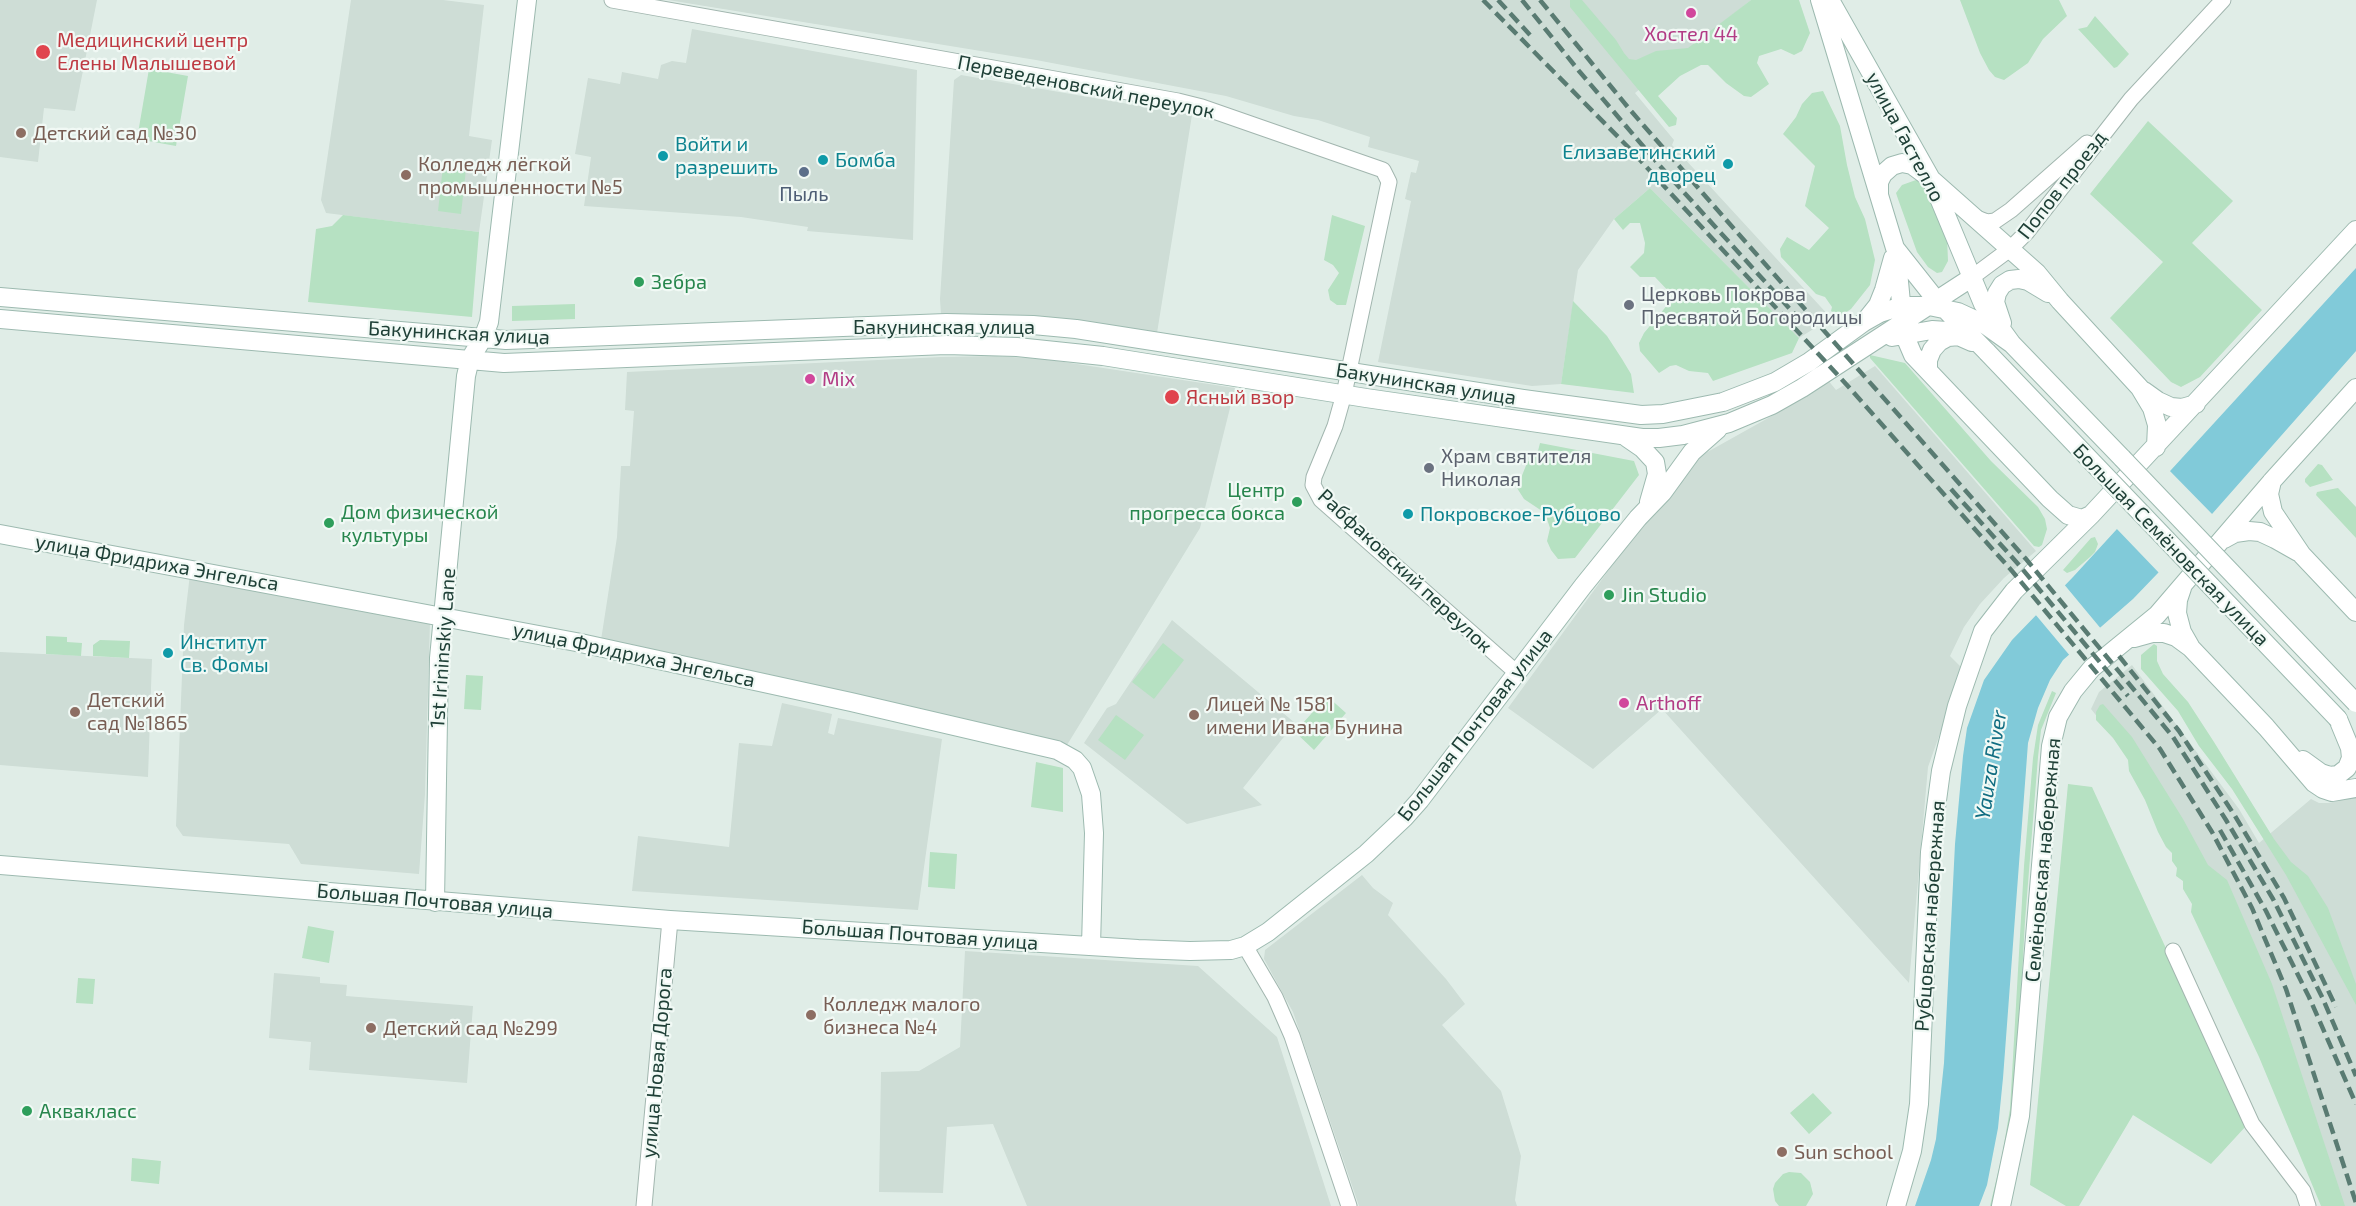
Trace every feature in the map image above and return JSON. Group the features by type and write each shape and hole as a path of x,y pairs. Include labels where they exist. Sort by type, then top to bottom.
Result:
{"main road":[{"path":"470,359 483,338 489,322 527,0"},
{"name":"улица Гастелло","path":"1820,0 1895,248 1937,305 1987,352"},
{"name":"улица Гастелло","path":"1830,0 1931,179 1983,304 2012,344"},
{"path":"1879,194 1879,182 1883,174 1892,166 1902,163 1912,165 1931,179 2037,273 2140,388 2158,402 2182,408 2196,404"},
{"name":"Рубцовская набережная","path":"1896,1206 1912,1151 1919,1104 1930,852 1941,771 1958,706 1983,631 2014,591 2156,447 2356,230"},
{"path":"1937,305 1956,274 1957,243"},
{"path":"1895,248 1903,320 1913,355"},
{"path":"1864,322 1878,305 1895,248"},
{"path":"1937,305 1971,278"},
{"path":"2012,344 1998,316 1995,302 2002,285 2010,280 2019,279 2035,285 2060,301"},
{"name":"Бакунинская улица","path":"0,297 506,340 946,323 991,323 1076,329 1596,410 1641,415 1663,414 1723,402 1794,372 1880,313 1932,330 1947,331 1987,352"},
{"name":"Бакунинская улица","path":"0,319 504,363 946,345 1017,347 1103,356 1642,438 1683,435 1729,423 1772,405 1802,388 1903,320 1937,305 1984,324 2012,344"},
{"path":"1928,371 1928,360 1932,350 1939,342 1948,337 1960,336"},
{"name":"Большая Семёновская улица","path":"2012,344 2356,703"},
{"path":"1865,346 1892,346 1913,355 2050,499 2076,519 2091,515"},
{"name":"Большая Семёновская улица","path":"1987,352 2346,730"},
{"name":"1st Irininskiy Lane","path":"435,902 439,658 466,376 470,359"},
{"path":"2140,388 2152,408 2157,426 2156,447"},
{"name":"Семёновская набережная","path":"2001,1206 2020,1116 2054,736 2058,717 2073,691 2092,669 2157,615 2272,481 2356,388"},
{"name":"Большая Почтовая улица","path":"1646,509 1666,477 1683,435 1690,425 1703,413 1723,402"},
{"name":"Большая Почтовая улица","path":"0,865 670,920 1199,951 1217,951 1245,945 1288,917 1388,835 1420,800 1583,586 1646,509 1663,492 1696,447 1729,423"},
{"path":"1622,434 1642,448 1655,462 1656,483 1646,509"},
{"path":"2272,481 2270,494 2273,512 2302,555 2356,612"},
{"path":"2050,499 2062,520 2060,541 2050,556"},
{"path":"2221,541 2235,533 2260,532 2302,555"},
{"name":"улица Фридриха Энгельса","path":"0,534 576,642 851,702 1048,747 1067,754 1076,760 1086,777 1094,814 1091,946"},
{"path":"2183,585 2177,613 2182,632 2191,648"},
{"path":"2132,638 2152,633 2164,633 2176,637 2191,648 2285,746 2314,783 2332,792 2356,788"},
{"path":"2285,746 2321,773 2330,776 2338,775 2347,768 2351,758 2346,730"}],"street":[{"name":"Переведеновский переулок","path":"612,0 1178,101 1202,107 1383,170 1389,182 1344,394"},
{"name":"Попов проезд","path":"1971,278 2010,249 2027,232 2112,121 2170,54 2223,0"},
{"name":"Попов проезд","path":"1974,217 1987,222 1995,221 2008,213 2112,121"},
{"name":"Рабфаковский переулок","path":"1344,394 1335,426 1314,477 1315,492 1321,500 1517,673"},
{"name":"улица Новая Дорога","path":"644,1206 670,920"},
{"path":"1245,945 1275,996 1292,1036 1349,1206"},
{"path":"2173,951 2252,1124 2303,1191 2308,1206"}],"shaded area":[{"name":"Медицинский центр Елены Малышевой","path":"0,0 97,0 75,111 44,108 38,162 0,157"},
{"path":"351,0 443,0 484,5 469,136 492,140 479,232 326,213 321,200"},
{"path":"668,0 1751,0 1635,93 1674,140 1672,145 1831,318 1799,338 1650,188 1614,219 1578,270 1561,384 1532,386 1378,362 1411,201 1405,199 1411,172 1416,173 1419,161 1368,147 1370,137 1318,120 1294,116 1226,96 1036,60"},
{"path":"692,29 917,70 913,240 807,231 808,227 741,217 584,206 591,157 575,154 588,78 620,84 622,72 658,79 661,65 672,61 686,63"},
{"path":"961,75 1192,115 1157,333 941,315 940,299 954,80"},
{"path":"995,356 1044,359 1235,388 1200,528 1067,745 601,640 617,537 621,466 630,466 634,411 625,410 627,372"},
{"path":"1875,366 2036,551 2004,578 1980,604 1964,627 1950,656 1963,669 1928,767 1909,983 1662,709 1593,769 1508,708 1630,541 1702,455 1770,417 1827,379 1836,390"},
{"path":"190,574 430,622 425,794 419,874 301,864 289,844 183,836 176,826 184,625"},
{"name":"Лицей № 1581 имени Ивана Бунина","path":"1172,620 1295,723 1243,788 1262,805 1187,824 1084,743 1107,708 1116,704"},
{"name":"Детский сад №1865","path":"0,652 152,659 148,777 0,765"},
{"path":"2132,665 2239,809 2259,843 2311,799 2319,803 2329,803 2356,796 2356,1206 2343,1206 2142,773 2091,709 2099,692"},
{"path":"782,703 832,714 828,733 834,735 838,718 942,739 918,910 632,891 638,836 729,847 739,743 772,746"},
{"path":"1362,875 1373,888 1393,903 1388,915 1446,979 1465,1004 1442,1025 1501,1091 1521,1156 1515,1200 1517,1206 1359,1206 1293,1012 1264,959 1265,950"},
{"path":"965,951 1198,966 1277,1037 1331,1206 1027,1206 993,1124 947,1127 943,1193 879,1192 881,1072 919,1071 960,1047"},
{"name":"Детский сад №299","path":"274,973 320,977 320,983 347,985 346,996 473,1006 467,1083 309,1070 311,1042 269,1038"}],"green space":[{"path":"1570,0 1582,0 1629,59 1636,60 1656,51 1688,48 1751,0 1799,0 1810,33 1802,51 1794,55 1781,49 1759,56 1757,63 1769,84 1751,97 1744,96 1726,83 1708,65 1701,65 1680,76 1658,96 1677,118 1676,125 1669,127 1570,7"},
{"path":"1960,0 2059,0 2067,16 2043,39 2028,63 2004,80 1995,77 1989,70 1980,53"},
{"path":"2095,16 2129,54 2117,67 2114,68 2078,29 2087,27"},
{"path":"149,69 188,76 176,146 137,139"},
{"path":"1823,91 1840,126 1855,197 1865,219 1875,260 1870,285 1851,309 1839,317 1831,311 1832,307 1825,297 1816,294 1781,257 1780,249 1787,237 1809,250 1829,228 1805,206 1815,166 1783,134 1796,117 1802,104 1812,93"},
{"path":"2148,121 2233,201 2192,243 2262,310 2200,377 2181,387 2171,382 2110,318 2163,262 2090,194"},
{"path":"443,166 466,169 461,214 438,211"},
{"path":"1916,180 1925,180 1947,237 1948,261 1942,272 1937,273 1928,267 1917,252 1896,193 1902,185"},
{"path":"1650,188 1799,338 1792,353 1713,381 1708,373 1689,371 1676,365 1659,373 1640,351 1639,343 1644,333 1674,297 1655,277 1640,277 1630,267 1644,253 1645,243 1640,223 1630,223 1623,230 1614,219"},
{"path":"343,215 479,232 472,317 308,302 316,229 332,226"},
{"path":"1332,215 1365,226 1346,305 1337,305 1330,300 1328,290 1339,273 1333,265 1324,260"},
{"path":"1573,301 1607,336 1631,374 1634,393 1561,384"},
{"path":"575,304 575,319 512,321 512,306"},
{"path":"1870,355 1905,363 1991,461 2038,507 2045,519 2047,529 2042,545 2034,546 1870,358"},
{"path":"1540,443 1634,461 1639,475 1575,558 1558,559 1547,541 1550,528 1545,513 1524,499 1517,488 1527,463 1538,451"},
{"path":"2318,464 2322,465 2333,480 2310,487 2305,479"},
{"path":"2338,488 2356,507 2356,538 2316,495 2317,492"},
{"path":"2095,537 2098,544 2095,552 2075,570 2067,573 2063,570 2091,538"},
{"path":"46,636 67,637 67,642 82,643 81,656 46,654"},
{"path":"100,640 130,641 129,658 93,656 93,645"},
{"path":"1163,643 1184,660 1154,699 1132,682"},
{"path":"2154,644 2157,646 2157,661 2163,674 2188,702 2274,839 2291,862 2308,876 2328,908 2356,984 2356,1005 2286,875 2232,789 2199,746 2178,711 2141,669 2141,655"},
{"path":"466,675 483,676 481,710 464,709"},
{"path":"2052,691 2056,693 2041,730 2038,757 2025,921 2015,1107 1995,1206 1990,1206 2010,1109 2024,866 2033,758 2038,725"},
{"path":"1327,696 1346,713 1314,750 1295,732"},
{"path":"2103,704 2132,737 2183,819 2208,865 2227,880 2272,984 2345,1206 2321,1206 2259,1057 2191,912 2192,904 2183,889 2183,881 2176,876 2177,868 2172,861 2172,853 2158,832 2145,800 2129,771 2128,760 2113,738 2096,720 2096,712"},
{"path":"1116,715 1144,735 1125,760 1098,740"},
{"path":"1036,762 1063,768 1063,812 1031,807"},
{"path":"2068,784 2092,787 2247,1125 2211,1164 2133,1115 2079,1206 2066,1206 2030,1185"},
{"path":"930,852 957,854 955,889 928,887"},
{"path":"308,926 334,931 329,963 302,958"},
{"path":"78,978 95,979 93,1004 76,1003"},
{"path":"1813,1093 1832,1113 1809,1134 1790,1113"},
{"path":"132,1158 161,1161 159,1184 131,1181"},
{"path":"1801,1173 1810,1182 1813,1194 1806,1206 1779,1206 1775,1201 1773,1189 1775,1183 1783,1174"}],"water":[{"name":"Yauza River","path":"2356,268 2356,351 2182,548 2133,599 2063,660 2050,680 2038,708 2028,743 2003,1078 1998,1128 1987,1185 1979,1206 1915,1206 1936,1139 1944,1063 1955,844 1963,756 1967,728 1984,680 2012,640 2073,577"}],"pier":[{"path":"2168,469 2214,516 2161,575 2115,527"},
{"path":"2063,583 2102,630 2071,657 2035,614"}],"railway":[{"path":"1483,0 1629,148 1846,384 2012,571 2160,749 2212,832 2252,908 2286,989 2356,1203"},
{"path":"1498,0 1530,35"},
{"path":"1522,0 1660,166 1799,319"},
{"path":"1540,0 1631,111 2026,559 2173,737 2273,899 2323,999 2356,1076"},
{"path":"1951,489 2019,565 2128,696"},
{"path":"2119,656 2179,731 2235,816 2284,898 2336,1007"},
{"path":"2220,830 2266,911 2309,997 2356,1104"}],"place":[{"name":"Хостел 44","path":"1691,13"},
{"name":"Медицинский центр Елены Малышевой","path":"43,52"},
{"name":"Детский сад №30","path":"21,133"},
{"name":"Войти и разрешить","path":"663,156"},
{"name":"Бомба","path":"823,160"},
{"name":"Елизаветинский дворец","path":"1728,164"},
{"name":"Пыль","path":"804,172"},
{"name":"Колледж лёгкой промышленности №5","path":"406,175"},
{"name":"Зебра","path":"639,282"},
{"name":"Церковь Покрова Пресвятой Богородицы","path":"1629,305"},
{"name":"Mix","path":"810,379"},
{"name":"Ясный взор","path":"1172,397"},
{"name":"Храм святителя Николая","path":"1429,468"},
{"name":"Центр прогресса бокса","path":"1297,502"},
{"name":"Покровское-Рубцово","path":"1408,514"},
{"name":"Дом физической культуры","path":"329,523"},
{"name":"Jin Studio","path":"1609,595"},
{"name":"Институт Св. Фомы","path":"168,653"},
{"name":"Arthoff","path":"1624,703"},
{"name":"Детский сад №1865","path":"75,712"},
{"name":"Лицей № 1581 имени Ивана Бунина","path":"1194,715"},
{"name":"Колледж малого бизнеса №4","path":"811,1015"},
{"name":"Детский сад №299","path":"371,1028"},
{"name":"Аквакласс","path":"27,1111"},
{"name":"Sun school","path":"1782,1152"}]}
